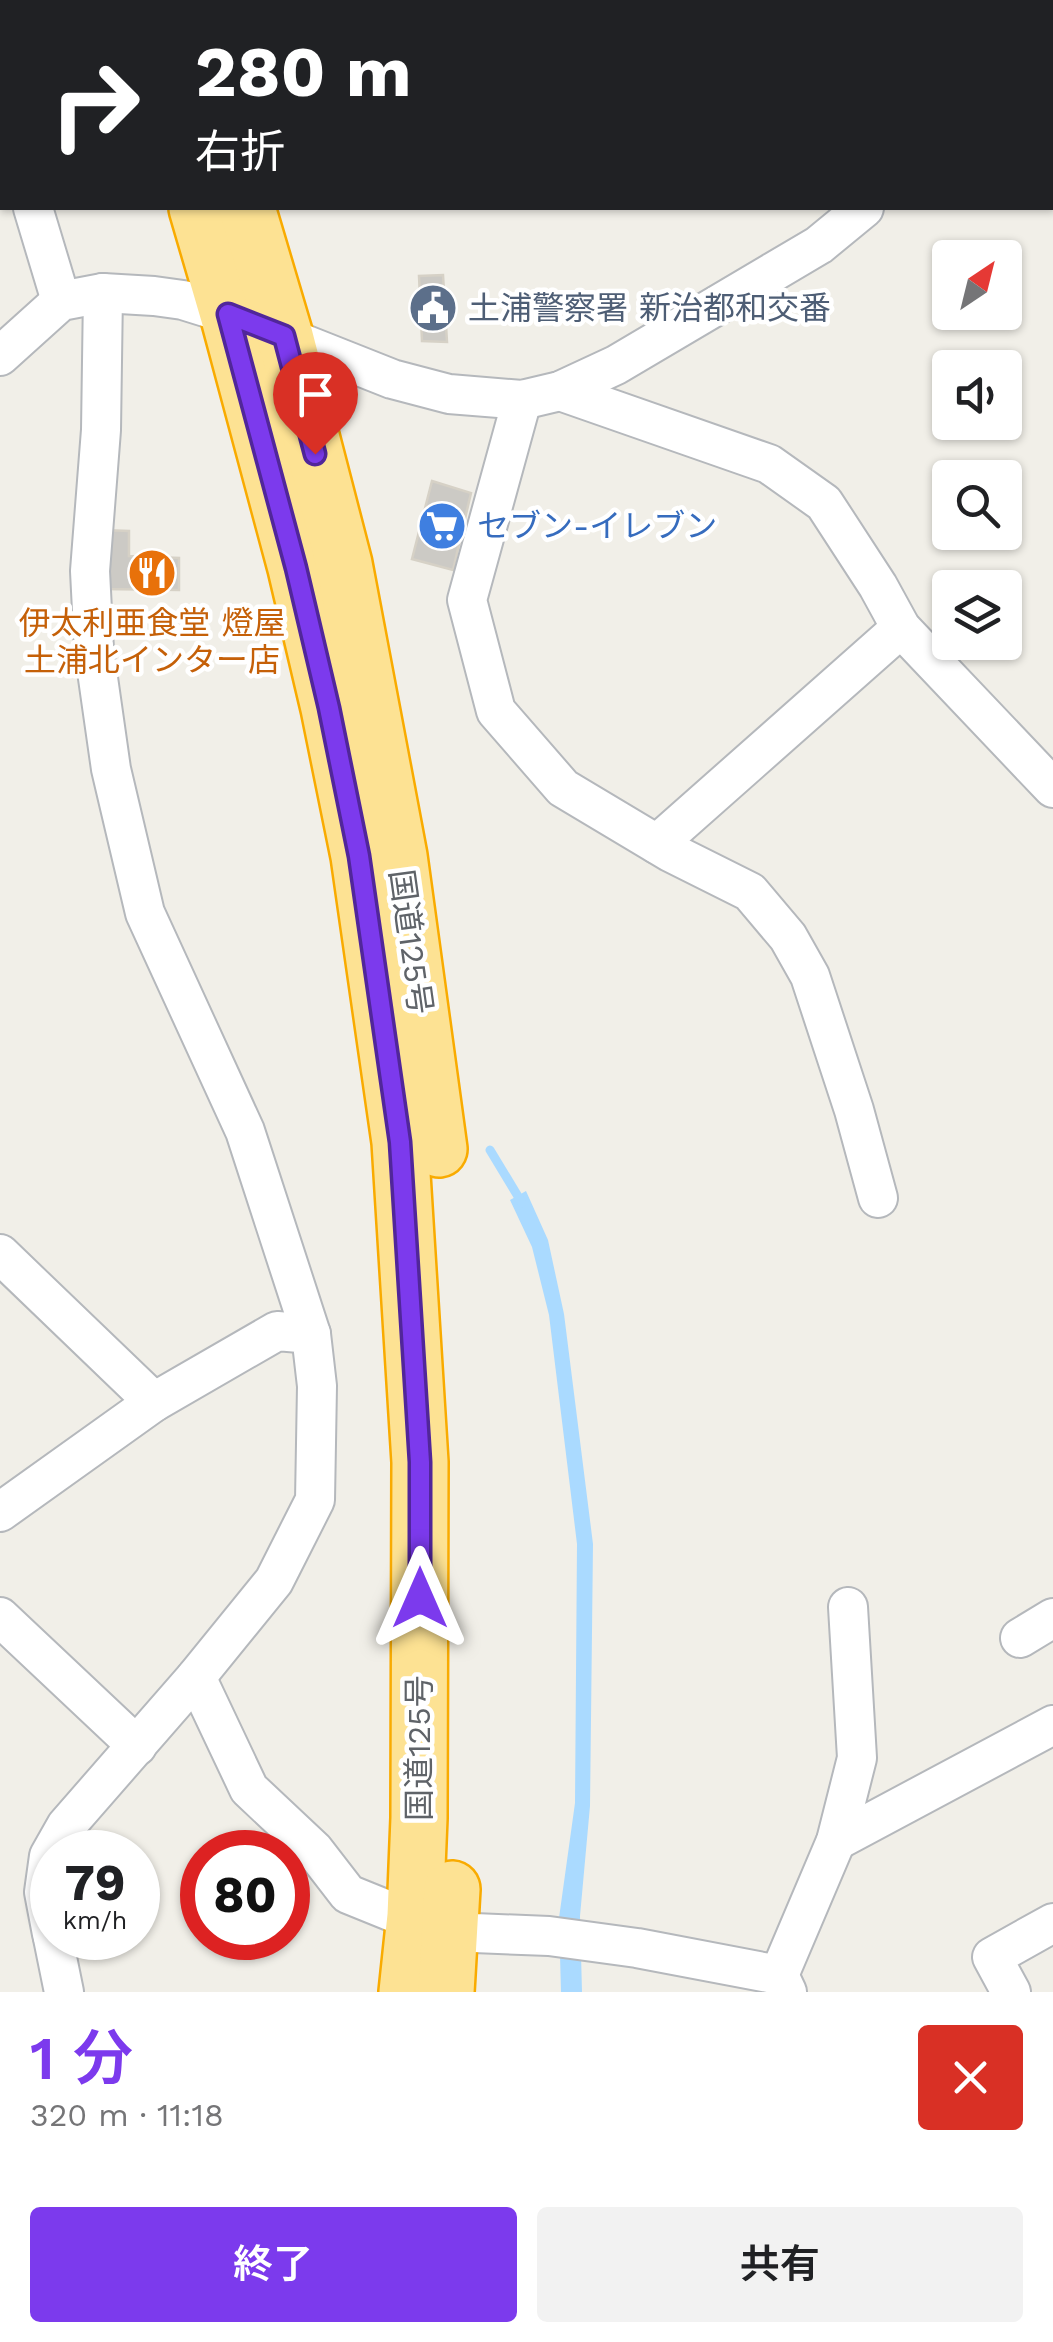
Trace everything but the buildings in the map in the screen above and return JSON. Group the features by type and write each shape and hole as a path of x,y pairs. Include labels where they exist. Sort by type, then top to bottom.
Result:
{"highway":[{"name":"国道125号","path":"198,210 296,568 329,708 359,856 400,1142 420,1462 419,1818 446,1992"},
{"name":"国道125号","path":"248,210 344,564 399,856 438,1140 458,1460 458,1732 433,1922 407,1992"}],"street":[{"path":"34,210 61,301"},
{"path":"0,356 61,301 103,293 183,300 392,379 449,394 522,400 560,391 616,365 818,245 862,210"},
{"path":"64,1830 274,1581 315,1500 317,1386 311,1334 245,1132 145,913 111,768 94,650 90,571 101,430 103,293"},
{"path":"560,391 769,464 824,502 902,628 1053,788"},
{"path":"522,400 467,600 496,710 562,788 657,844 750,892 788,938 810,976 878,1198"},
{"path":"657,844 902,628"},
{"path":"0,1254 154,1402"},
{"path":"0,1512 154,1402 277,1331 311,1334"},
{"path":"196,1677 249,1788 314,1850 348,1894 390,1912 474,1933 602,1943 783,1984 836,1841 856,1758 848,1608"},
{"path":"0,1616 137,1746"},
{"path":"1020,1638 1053,1618"},
{"path":"836,1841 1053,1726"},
{"path":"1011,1992 992,1957 1053,1922"},
{"path":"58,1960 64,1992"}],"water":[{"path":"526,1191 548,1240 564,1314 593,1544 590,1806 580,1916 582,1992 561,1992 559,1918 575,1803 577,1544 549,1315 532,1247 510,1200"}],"waterway":[{"path":"490,1150 522,1203"}],"place":[{"name":"土浦警察署 新治都和交番","path":"433,308"},
{"name":"セブン-イレブン","path":"442,526"},
{"name":"伊太利亜食堂 燈屋 土浦北インター店","path":"152,573"}],"route":[{"path":"315,454 284,336 228,314 296,568 359,856 400,1142 420,1462 420,1598"}]}
